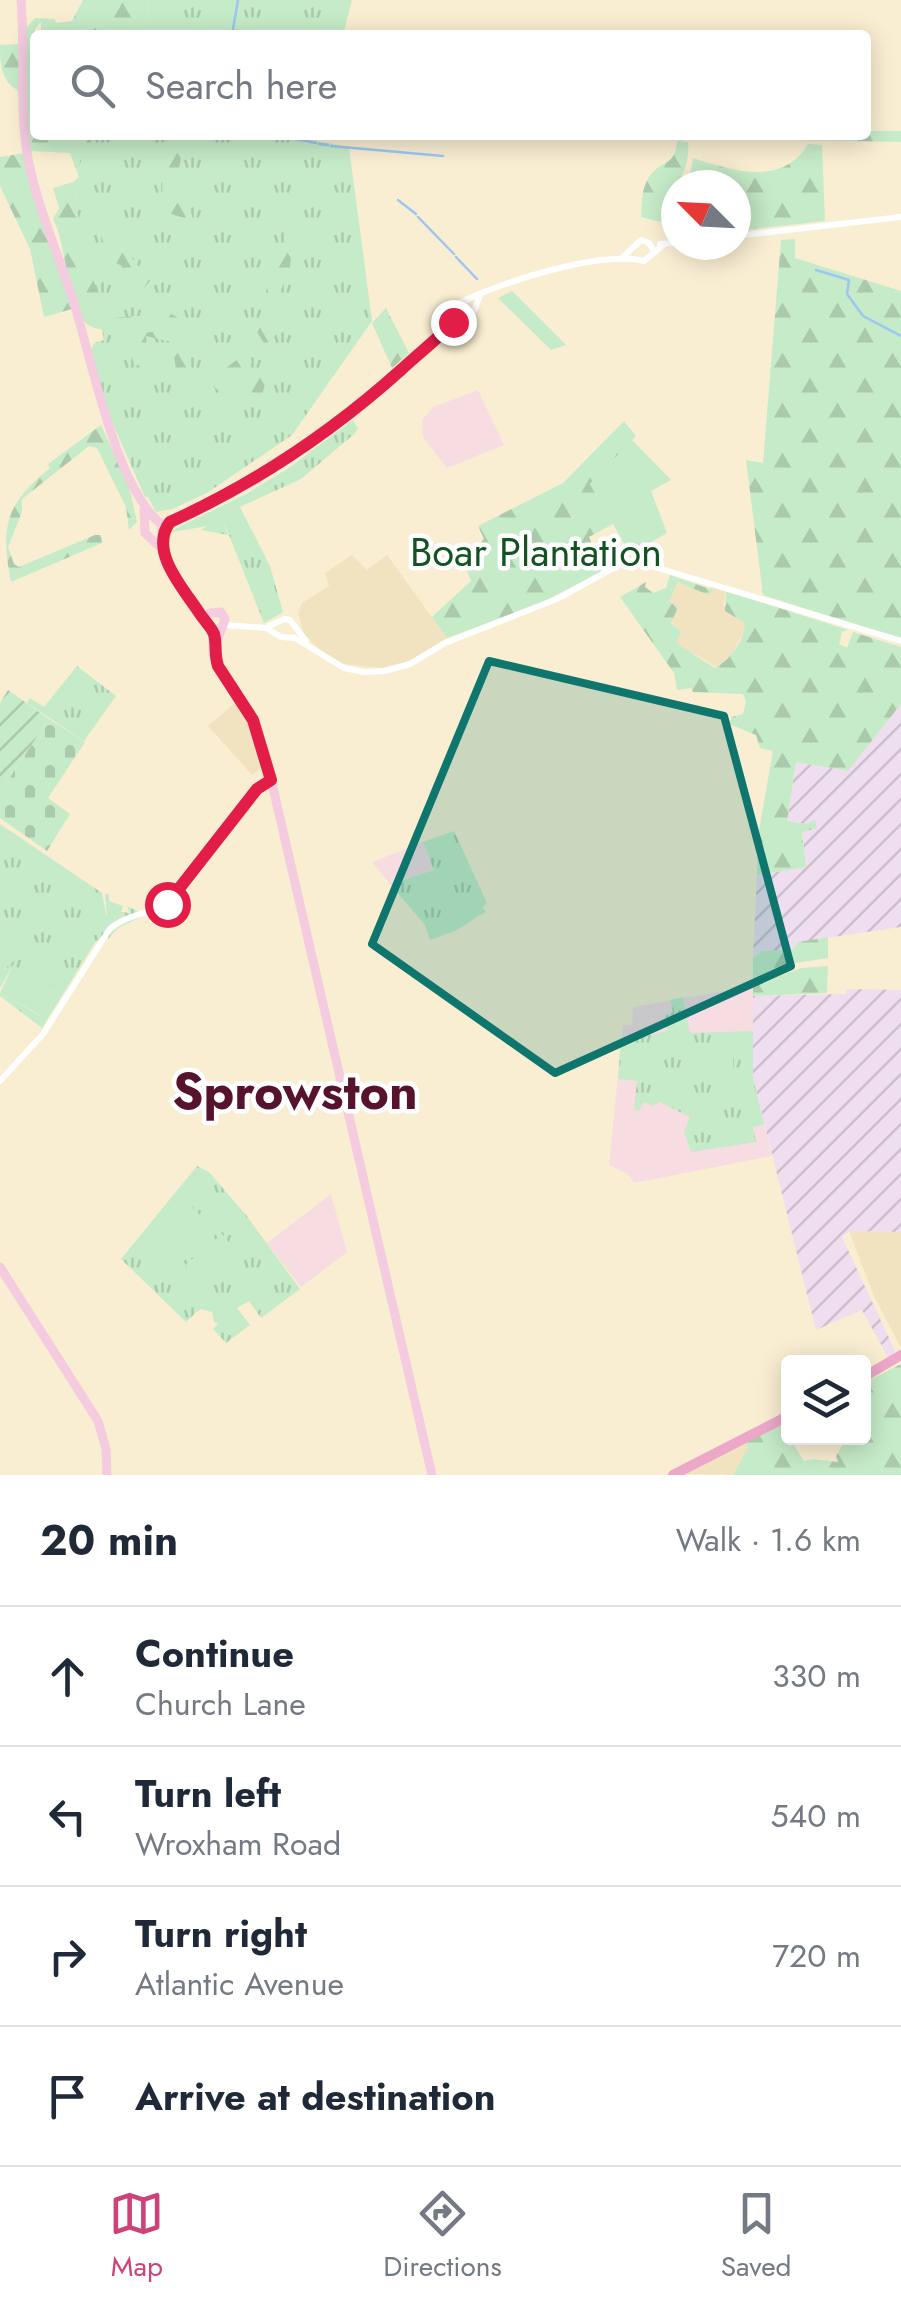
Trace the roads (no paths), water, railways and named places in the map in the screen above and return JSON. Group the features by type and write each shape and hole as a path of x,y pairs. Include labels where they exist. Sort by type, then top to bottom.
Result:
{"highway":[{"path":"871,1373 901,1355"},
{"path":"673,1475 781,1420"}],"main road":[{"path":"21,0 24,139 103,408 175,576 194,603 217,625"},
{"path":"152,522 144,534 159,535"},
{"path":"194,603 210,613 217,625 216,660 253,720 271,780 432,1475"},
{"path":"1,1267 98,1421 106,1444 108,1475"}],"street":[{"path":"751,234 901,217"},
{"path":"634,254 638,241 651,247 661,244"},
{"path":"451,325 458,303 497,286 634,254 646,260 651,247"},
{"path":"159,535 170,522 233,491 301,450 361,405 451,325 472,317 480,295"},
{"path":"466,300 475,309"},
{"path":"455,312 463,320"},
{"path":"152,522 170,522"},
{"path":"217,625 266,628 352,670 394,670 445,643 557,599 619,565 635,561 901,641"},
{"path":"266,628 287,619 314,650"},
{"path":"277,624 278,634"},
{"path":"290,637 294,626"},
{"path":"0,1081 43,1034 99,944 118,922 161,908 172,900 257,789 271,780"}],"waterway":[{"path":"233,30 238,0"},
{"path":"300,140 316,143"},
{"path":"319,144 328,145"},
{"path":"331,146 443,156"},
{"path":"398,200 416,214"},
{"path":"418,217 454,254"},
{"path":"456,257 477,279"},
{"path":"816,270 849,280 847,294 863,316 901,336"}],"district":[{"name":"Sprowston","path":"295,1091"}],"park label":[{"name":"Boar Plantation","path":"536,552"}]}
